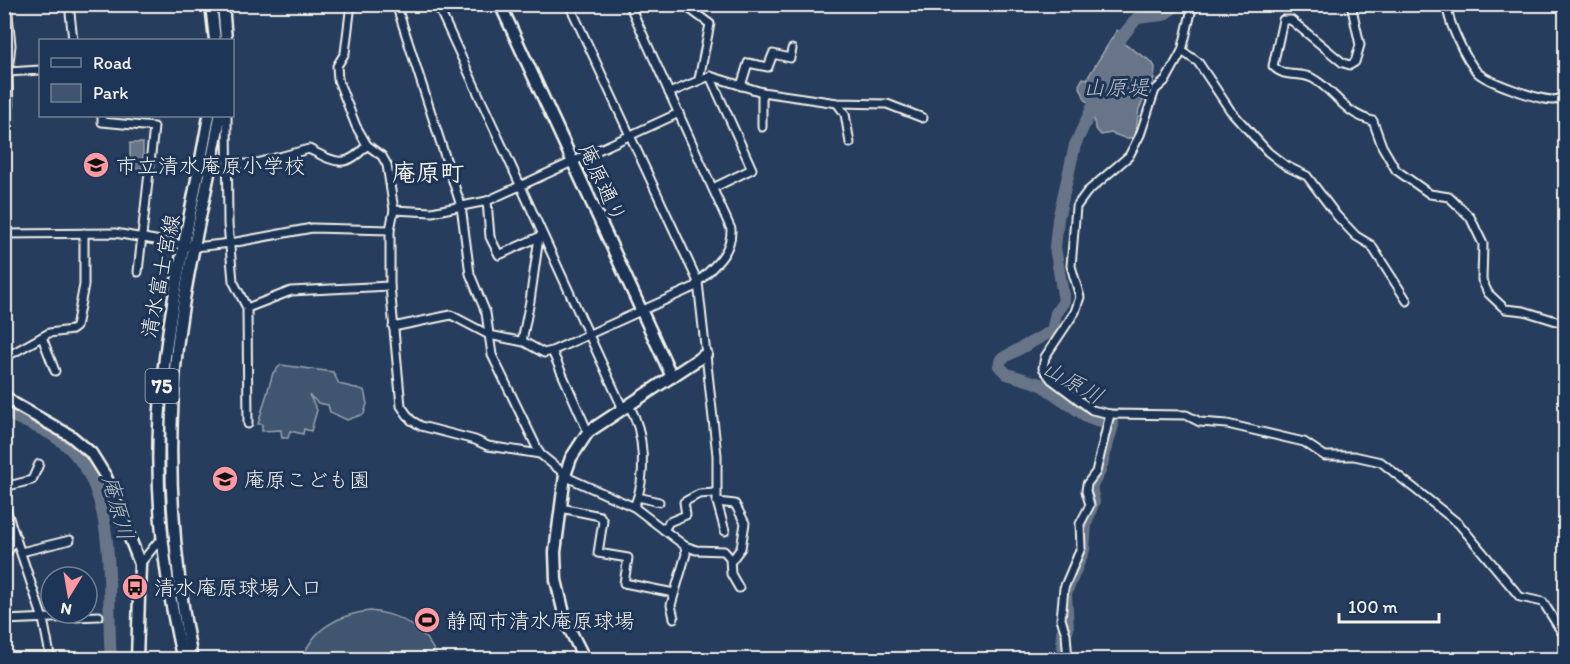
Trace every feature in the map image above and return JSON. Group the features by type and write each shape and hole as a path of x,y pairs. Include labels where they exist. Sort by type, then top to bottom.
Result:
{"main road":[{"path":"211,4 215,39"},
{"path":"223,4 226,39"},
{"name":"庵原通り","path":"500,4 672,377"},
{"name":"清水富士宮線","path":"192,660 177,568 170,440 177,345 209,117"},
{"name":"清水富士宮線","path":"183,660 170,606 162,543 159,495 159,414 170,323 220,117"},
{"path":"585,660 566,622 558,592 555,552 566,475 574,451 588,432 706,354"},
{"path":"4,395 13,403 71,436 91,453 106,477 140,564 137,660"}],"street":[{"path":"4,123 9,122 8,72 11,45 7,4"},
{"path":"69,4 73,39"},
{"path":"351,4 345,53 337,66 338,80 356,126 367,145 382,156 387,165 394,210 390,230 390,286 398,398 411,420 421,426 475,440 488,446 540,454"},
{"path":"396,4 461,206 470,274 486,313 492,356 540,454 566,475 634,507 685,546 700,551 718,549 732,560"},
{"path":"437,4 520,184 541,236 626,407 636,419 642,469 638,497 634,507"},
{"path":"569,4 698,282 717,455 715,493 725,531"},
{"path":"393,327 451,315 489,335 522,341 540,352 552,351 694,287 724,256 732,242 731,229 629,4"},
{"path":"683,4 710,24 699,79"},
{"path":"1193,4 1182,51 1166,80 1155,90 1140,135 1129,156 1087,192 1076,207 1071,266 1080,297 1075,312 1045,357 1043,368 1051,380 1092,410 1110,414 1186,415 1200,422 1227,424 1304,442 1325,456 1353,456 1381,462 1459,524 1520,597 1543,602 1566,639"},
{"path":"1351,4 1360,45 1355,62 1350,65 1343,63 1291,20 1283,20 1273,66 1279,73 1311,77 1356,116 1373,121 1382,146 1396,170 1430,194 1449,197 1470,217 1483,244 1482,280 1488,293 1505,309 1524,311 1566,324"},
{"path":"1430,4 1446,6 1453,34 1476,71 1505,85 1537,96 1552,100 1566,98"},
{"path":"741,86 748,63 768,67 773,54 790,58 792,49"},
{"path":"1182,51 1198,62 1230,110 1268,152 1286,166 1307,176 1337,216 1356,236 1371,245 1407,301"},
{"path":"8,72 39,70"},
{"path":"669,93 710,76 762,92 837,103 886,104 923,118"},
{"path":"710,76 752,169 713,188"},
{"path":"762,92 762,127"},
{"path":"837,103 845,114 850,143"},
{"path":"394,210 432,212 487,201 679,113"},
{"path":"102,117 102,122 154,127 138,272"},
{"path":"227,117 228,215 233,280 247,308 248,424"},
{"path":"229,164 253,164 309,149 336,162 344,161 351,160 367,145"},
{"path":"487,201 490,237 500,255 541,236"},
{"path":"4,234 115,233 190,247 231,243 312,228 390,230"},
{"path":"4,358 49,333 72,330 76,327 84,285 84,233"},
{"path":"522,341 531,302 541,236"},
{"path":"247,308 291,291 390,286"},
{"path":"42,337 55,370"},
{"path":"552,351 588,432"},
{"path":"1068,660 1066,634 1061,619 1064,588 1081,548 1080,524 1090,505 1086,491 1096,472 1110,414"},
{"path":"4,487 32,480 39,464"},
{"path":"664,530 669,522 686,515 684,502 699,494 715,493"},
{"path":"638,497 659,502"},
{"path":"717,502 735,504 745,523 741,548 732,560 730,559 731,574 740,588"},
{"path":"4,503 39,607"},
{"path":"561,508 600,516 603,521 598,553 628,558 624,583 674,593"},
{"path":"4,558 16,537"},
{"path":"21,552 70,540"},
{"path":"140,564 157,543 162,543"},
{"path":"674,618 671,605 678,585 685,546"},
{"path":"4,620 39,619"},
{"path":"44,625 51,660"}],"green space":[{"path":"281,365 333,372 339,384 364,390 367,404 364,414 347,420 330,412 328,405 318,403 309,395 317,410 311,431 304,429 303,434 290,431 288,438 282,438 281,430 262,431 262,424 258,424 273,373"},
{"path":"370,611 392,616 411,625 427,639 438,659 303,659 313,639 328,625 348,616"}],"water":[{"name":"山原堤","path":"1117,30 1127,37 1124,44 1152,62 1155,67 1154,79 1139,109 1135,136 1127,139 1111,133 1101,135 1095,128 1092,105 1086,101 1079,85 1083,78 1087,79"},
{"path":"130,143 143,143 143,169 130,168"}],"waterway":[{"path":"506,4 509,11"},
{"name":"山原川","path":"1114,47 1137,18 1163,15 1179,4"},
{"name":"山原川","path":"1063,660 1062,632 1068,629 1066,593 1084,550 1086,524 1094,501 1091,487 1100,471 1113,425 1089,418 1040,384 1007,374 999,366 1001,359 1052,331 1056,313 1064,301 1055,247 1058,219 1075,145 1098,95"},
{"name":"庵原川","path":"4,412 54,436 76,455 92,480 101,508 106,538 111,660"}],"place":[{"name":"市立清水庵原小学校","path":"96,165"},
{"name":"庵原こども園","path":"225,479"},
{"name":"清水庵原球場入口","path":"135,587"},
{"name":"静岡市清水庵原球場","path":"427,620"}],"district":[{"name":"庵原町","path":"428,172"}]}
